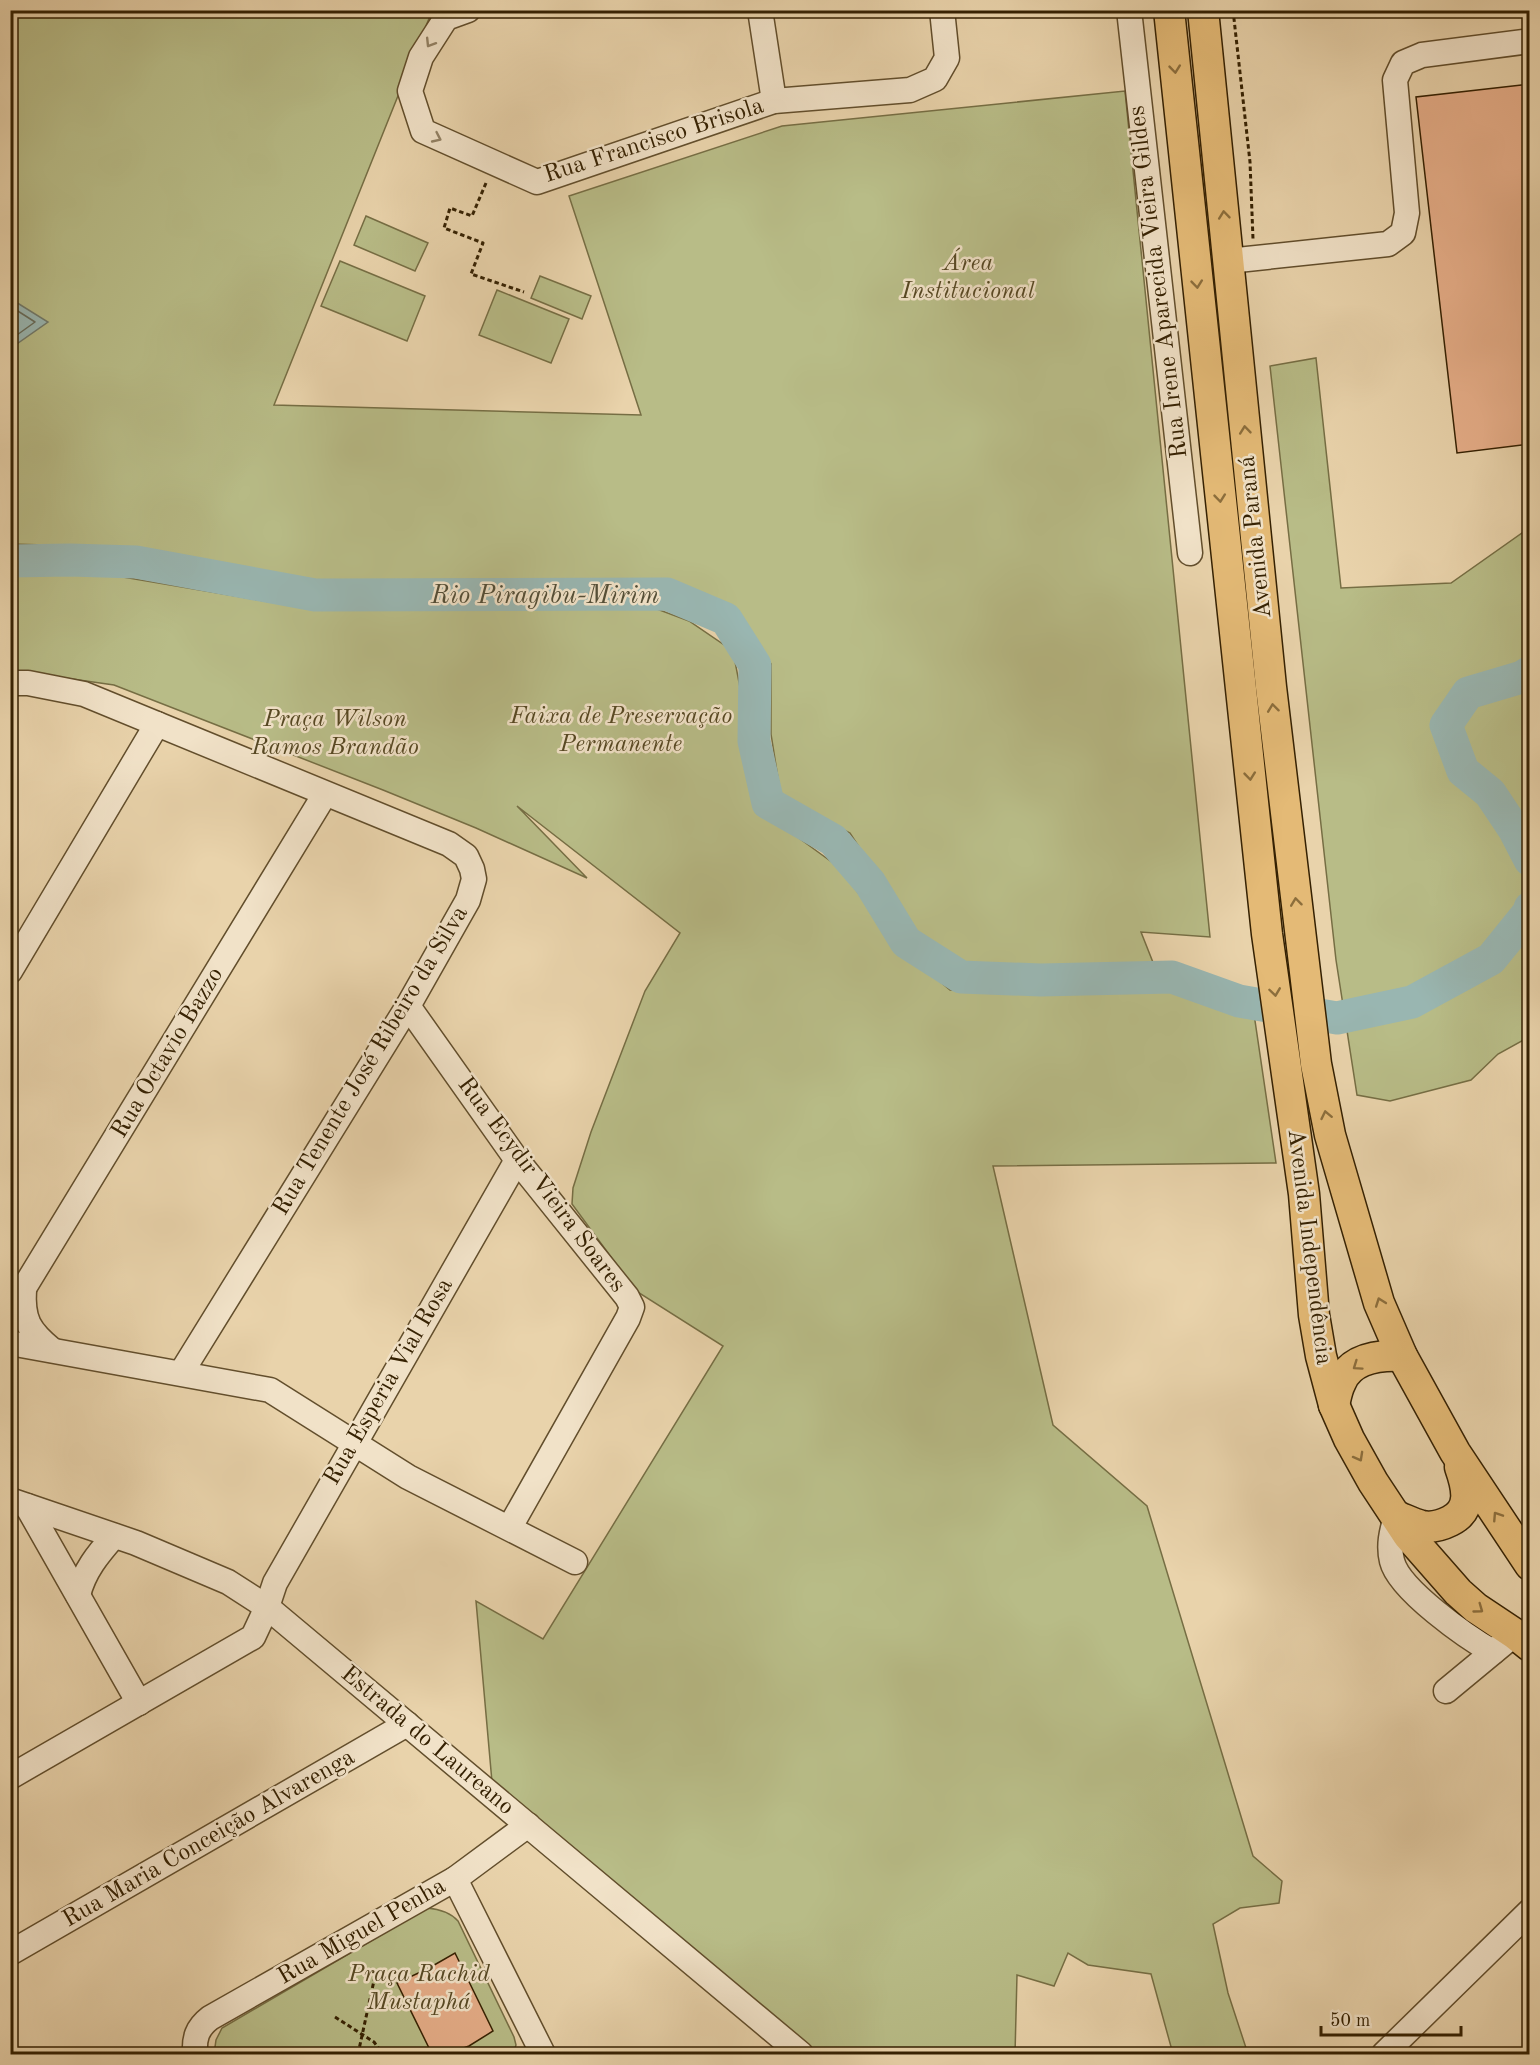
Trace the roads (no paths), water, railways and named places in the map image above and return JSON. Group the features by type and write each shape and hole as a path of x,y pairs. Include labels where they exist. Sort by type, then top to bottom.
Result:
{"main road":[{"name":"Avenida Paraná","path":"1169,10 1268,934 1284,1060"},
{"name":"Avenida Paraná","path":"1203,10 1270,687 1316,1064"},
{"name":"Avenida Independência","path":"1284,1060 1304,1194 1314,1315 1321,1356 1334,1405 1363,1465 1408,1534 1458,1592 1513,1644"},
{"name":"Avenida Independência","path":"1316,1064 1330,1135 1379,1303 1402,1356 1455,1452 1530,1565"},
{"path":"1334,1405 1341,1380 1356,1364 1373,1357 1402,1356"},
{"path":"1395,1516 1423,1526 1441,1526 1458,1517 1467,1501 1467,1484 1455,1452"}],"street":[{"name":"Rua Francisco Brisola","path":"468,10 446,18 421,57 410,91 423,131 537,182 774,101 910,90 935,79 947,58 942,10"},
{"path":"760,10 774,101"},
{"name":"Rua Irene Aparecida Vieira Gildes","path":"1129,10 1190,554"},
{"path":"1228,261 1388,244 1403,233 1407,213 1395,80 1403,63 1422,55 1530,41"},
{"name":"Rua Tenente José Ribeiro da Silva","path":"10,683 28,683 84,694 449,844 466,856 472,869 474,879 468,900 408,1006 181,1373"},
{"path":"10,971 157,724"},
{"name":"Rua Octavio Bazzo","path":"10,1311 325,794"},
{"name":"Rua Ecydir Vieira Soares","path":"408,1006 517,1160 627,1297 632,1307 628,1318 510,1527"},
{"name":"Rua Esperia Vial Rosa","path":"11,1776 253,1638 274,1583 517,1160"},
{"path":"24,1289 25,1319 37,1338 52,1350"},
{"path":"10,1343 270,1390 408,1477 575,1562"},
{"path":"19,1503 78,1595 139,1703"},
{"name":"Estrada do Laureano","path":"19,1503 114,1536 228,1582 267,1606 801,2055"},
{"path":"78,1595 82,1580 97,1555 114,1536"},
{"path":"1446,1691 1513,1644"},
{"name":"Rua Maria Conceição Alvarenga","path":"10,1953 407,1724"},
{"name":"Rua Miguel Penha","path":"195,2045 200,2026 210,2018 455,1879 528,1825"},
{"path":"455,1879 543,2055"},
{"path":"1384,2055 1530,1911"}],"water":[{"path":"11,299 48,322 10,348"}],"waterway":[{"name":"Rio Piragibu-Mirim","path":"10,561 136,562 315,595 667,594 726,619 755,665 754,741 768,803 833,840 870,883 906,942 961,977 1041,980 1172,977 1239,1001 1337,1018 1412,1002 1491,959 1530,908"},
{"name":"Rio Piragibu-Mirim","path":"1530,672 1522,677 1468,693 1446,725 1463,771 1490,793 1514,829 1530,860"}],"park label":[{"name":"Área Institucional","path":"968,278"},
{"name":"Faixa de Preservação Permanente","path":"621,731"},
{"name":"Praça Wilson Ramos Brandão","path":"335,734"},
{"name":"Praça Rachid Mustaphá","path":"419,1989"}]}
